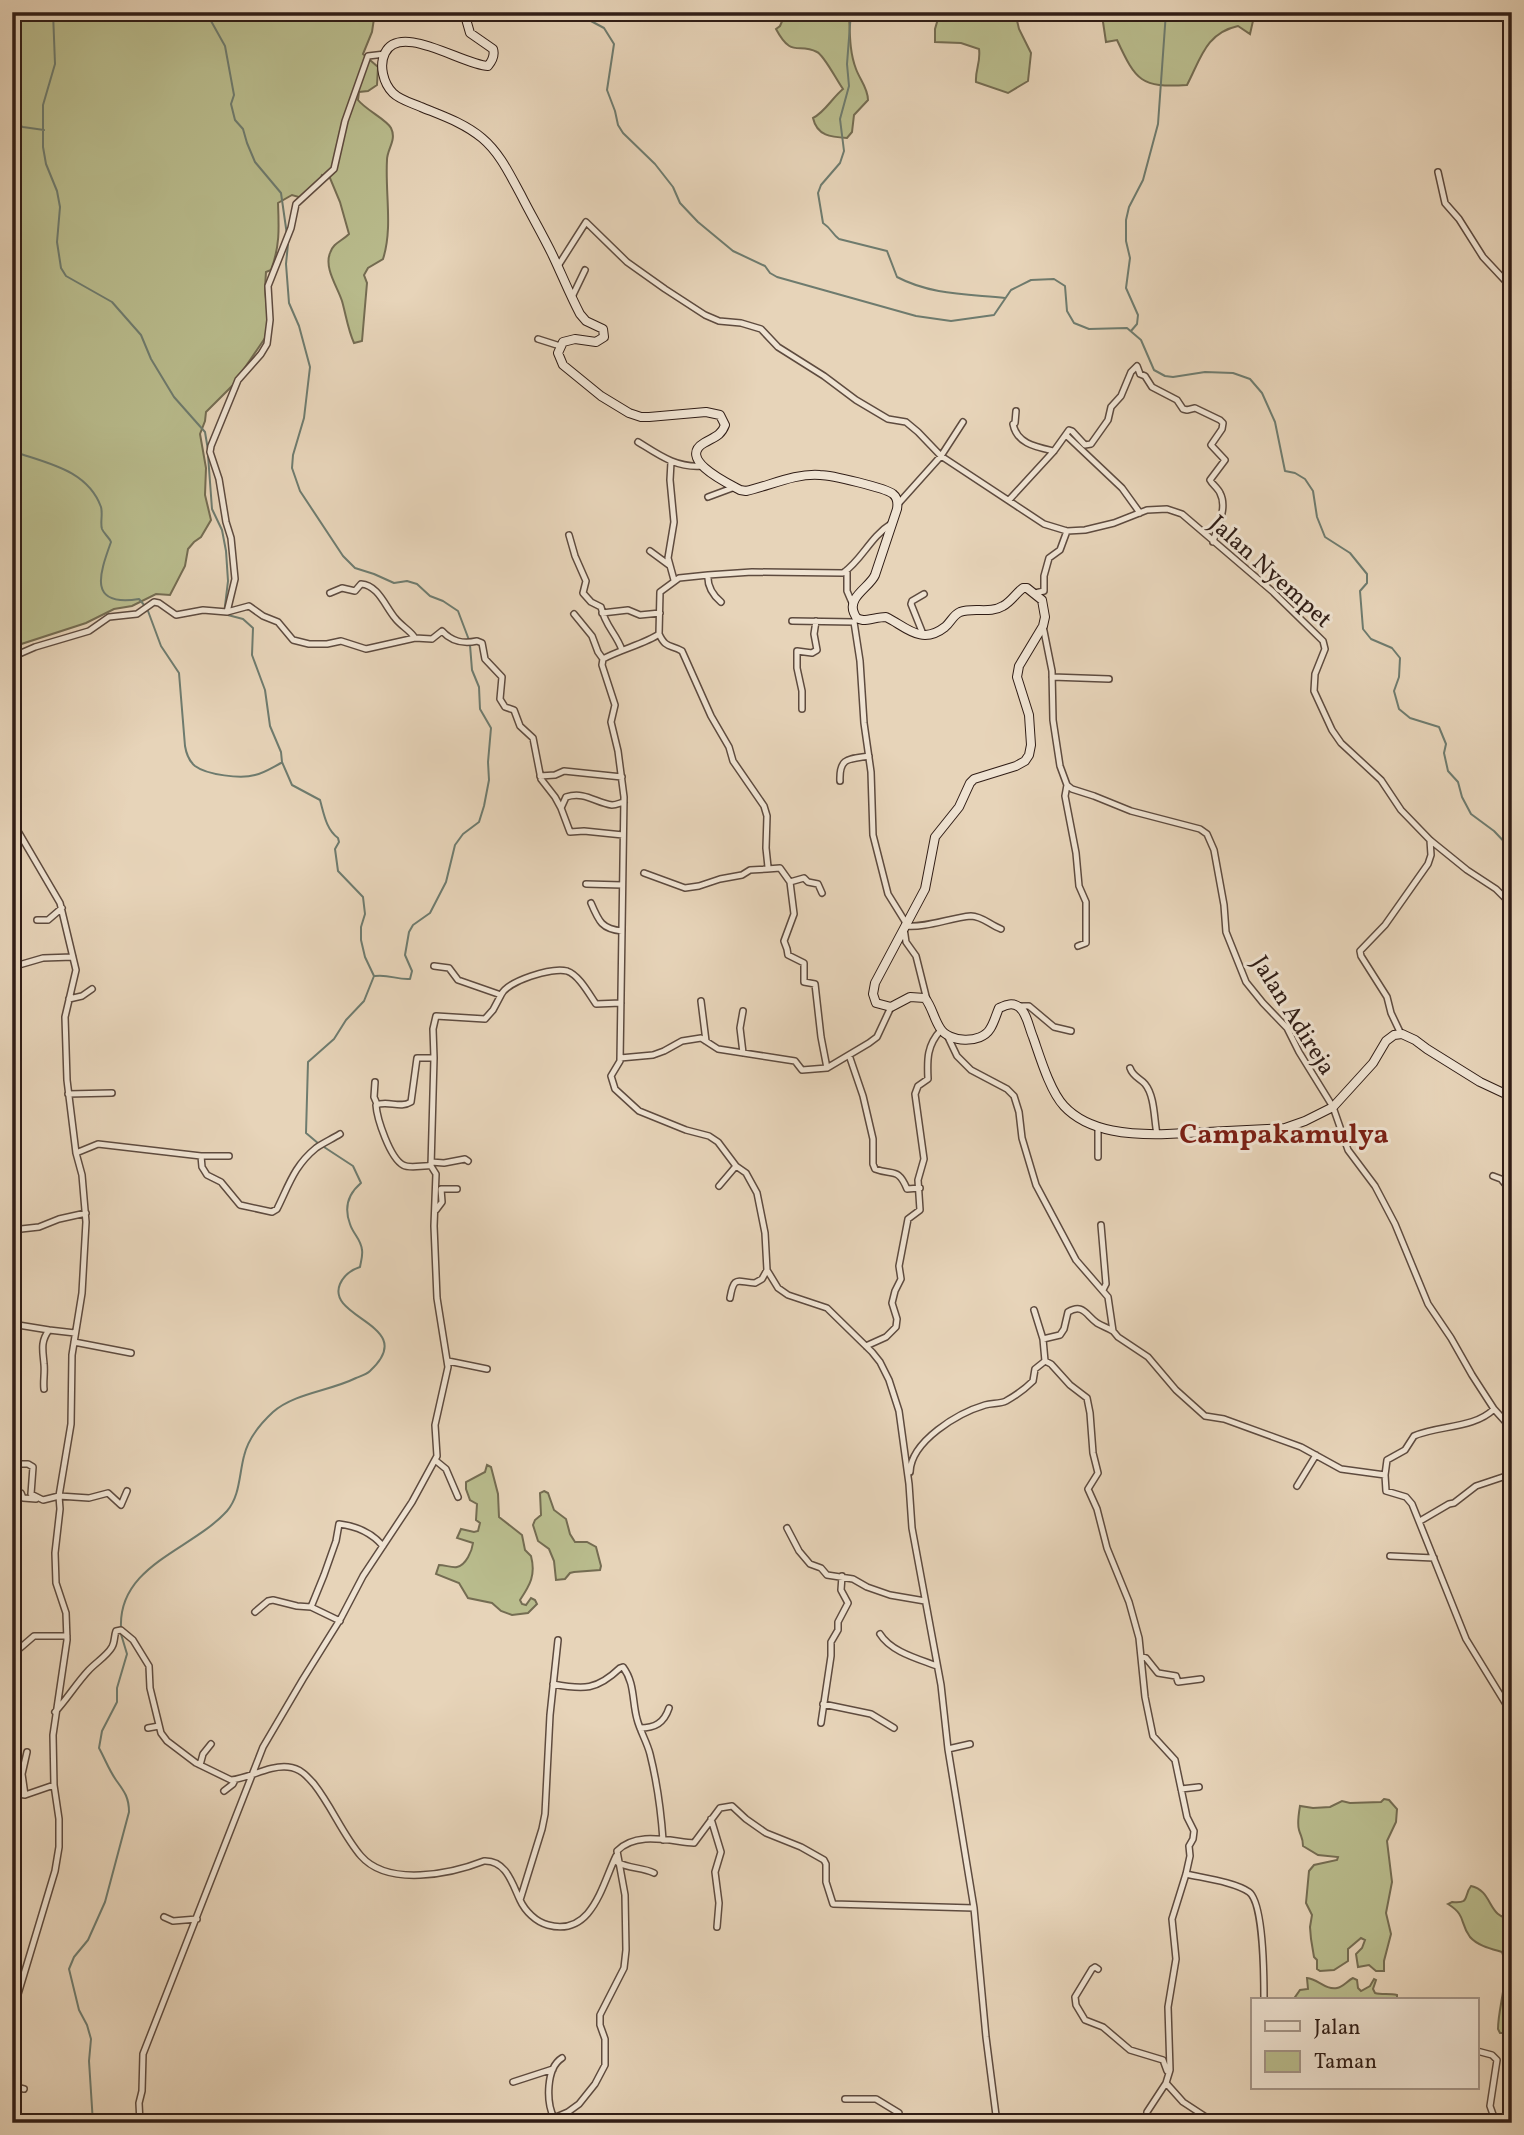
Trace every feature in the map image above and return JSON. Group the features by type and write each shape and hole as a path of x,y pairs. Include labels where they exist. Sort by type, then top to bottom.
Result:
{"street":[{"path":"464,12 470,33 489,44 494,52 488,66 477,65 424,44 408,41 389,46 382,67 385,82 393,93 406,101 463,124 485,141 507,167 586,321 603,329 604,337 596,342 567,340 560,346 559,358 563,365 601,396 629,413 649,417 706,412 720,415 725,425 723,430 701,444 696,451 696,458 702,466 735,487 746,491 820,475 891,493 898,503"},
{"path":"227,612 235,579 232,538 210,452 211,446 238,380 267,344 270,320 268,286 291,228 296,204 334,169 345,121 368,56 385,54"},
{"path":"1438,172 1445,202 1460,219 1483,257 1512,288"},
{"path":"558,266 586,222 627,262 705,315 719,321 741,323 761,329 779,347 875,412 888,419 906,422 941,456 1044,524 1066,531 1060,550 1049,558 1043,592 1035,593"},
{"path":"572,297 585,270"},
{"path":"538,339 560,346"},
{"path":"1009,500 1070,430 1085,445 1091,444 1108,420 1111,407 1121,396 1135,366 1150,386 1174,398 1183,409 1195,408 1220,420 1223,426 1211,445 1225,461 1210,481 1220,493 1223,515 1213,542"},
{"path":"1016,411 1013,427 1024,441 1031,446 1054,450"},
{"path":"853,605 861,591 872,582 898,503 941,456 963,422"},
{"path":"1066,435 1122,488 1140,513"},
{"path":"638,442 671,462 684,466 702,466"},
{"path":"671,462 674,522 668,554 674,580"},
{"path":"708,497 735,487"},
{"name":"Jalan Nyempet","path":"1066,531 1104,526 1140,513 1161,509 1178,512 1272,591 1323,640 1325,649 1313,682 1318,702 1332,730 1351,754 1381,780 1401,810 1430,840 1496,889 1512,905"},
{"path":"767,869 767,822 764,806 733,761 729,747 711,716 682,651 666,645 659,634 660,592 674,580 708,575 752,572 837,573 847,570 878,532 891,524"},
{"path":"569,535 586,581 583,593 591,602 601,607 605,623 622,650"},
{"path":"650,551 669,565"},
{"path":"847,570 847,591 853,605 860,661 872,793 873,835 888,894 905,926 906,942 915,953 927,1000 957,1056 971,1070 1007,1089 1014,1096 1035,1185 1076,1260 1108,1297 1114,1331 1118,1337 1148,1357 1176,1390 1205,1416 1224,1419 1301,1447 1341,1469 1385,1475"},
{"path":"708,575 713,595 721,602"},
{"path":"330,593 342,588 355,591 361,584 366,584 377,592 397,621 415,638"},
{"path":"792,621 886,617 907,631 923,634 944,628 957,613 995,610 1004,606 1023,588 1035,593 1042,600 1044,607 1043,625 1019,666 1017,677 1028,715 1031,745 1029,755 1016,766 974,779 959,807 935,837 925,889 873,989 876,1003 891,1007"},
{"path":"923,634 911,603 925,594"},
{"path":"12,657 35,647 89,631 109,617 137,614 154,602 176,615 203,610 227,612 249,606 263,616 275,619 293,640 309,644 341,641 366,649 415,638 432,639 442,631 463,643 477,640 482,643 485,659 502,677 503,685 499,696 502,704 514,710 520,726 533,738 540,776 561,808 570,832 623,835"},
{"path":"602,613 628,610 640,615 660,613"},
{"path":"574,614 593,636 603,659 615,705 611,722 622,777 624,802 620,1058 611,1076 615,1089 639,1111 714,1139 736,1166 746,1173 757,1193 765,1233 767,1270 781,1291 827,1308 866,1346 880,1362 899,1412 912,1528 937,1666 974,1908 997,2123"},
{"path":"802,709 797,651 813,653 817,650 814,634 816,621"},
{"path":"1043,625 1052,677 1053,720 1060,766 1067,785 1065,796 1079,886 1086,902 1086,943 1078,946"},
{"path":"603,659 659,634"},
{"path":"1052,677 1109,679"},
{"path":"840,781 840,768 843,763 849,759 868,756"},
{"path":"540,776 564,771 622,777"},
{"name":"Jalan Adireja","path":"1067,785 1131,811 1200,829 1207,834 1214,850 1226,932 1246,982 1287,1028 1298,1052 1333,1107"},
{"path":"561,808 566,797 571,795 589,797 611,805 624,802"},
{"path":"12,821 62,908 76,970 65,1017 65,1040 68,1094 86,1213 82,1293 72,1355 71,1424 59,1496 55,1583 66,1613 67,1636 53,1735 54,1785 60,1819 58,1858 12,2014"},
{"path":"1401,1034 1387,997 1360,951 1385,925 1428,864 1431,855 1430,840"},
{"path":"644,873 685,888 742,875 750,870 780,868 790,882 794,914 784,943 788,948 788,955 803,961 805,983 815,984 827,1068"},
{"path":"790,882 804,878 808,882 818,884 822,894"},
{"path":"586,884 622,885"},
{"path":"591,903 607,929 622,931"},
{"path":"37,920 48,920 62,908"},
{"path":"905,926 920,926 972,916 986,919 1001,929"},
{"path":"12,967 43,958 73,957"},
{"path":"434,966 449,968 458,980 501,995"},
{"path":"139,2123 143,2054 264,1747 340,1621 356,1588 435,1460 438,1447 435,1425 448,1367 437,1298 436,1174 431,1164 433,1029 436,1016 485,1019 494,1010 506,987 550,972 570,973 585,986 596,1004 621,1003"},
{"path":"69,999 82,996 92,989"},
{"path":"620,1058 664,1051 682,1041 701,1038 718,1049 793,1060 806,1071 827,1068 877,1037 891,1007 910,998 922,996 927,1000"},
{"path":"701,1001 706,1041"},
{"path":"944,1032 962,1040 979,1038 991,1029 999,1008 1009,1004 1029,1006 1054,1027 1071,1031"},
{"path":"1018,1006 1024,1013 1045,1068 1063,1105 1072,1113 1114,1131 1157,1134 1285,1128 1333,1107 1373,1063 1386,1041 1401,1034 1415,1040 1480,1082 1512,1097"},
{"path":"743,1011 740,1028 743,1053"},
{"path":"866,1346 886,1337 896,1327 897,1319 891,1303 901,1279 899,1266 908,1219 919,1210 918,1180 924,1159 915,1094 918,1086 928,1079 927,1059 932,1040 944,1032"},
{"path":"849,1055 863,1096 873,1139 875,1169 898,1174 908,1189 920,1188"},
{"path":"377,1104 409,1104 412,1100 417,1058 434,1058"},
{"path":"1129,1068 1134,1076 1144,1082 1150,1095 1157,1134"},
{"path":"375,1083 374,1097 380,1129 399,1162 408,1166 464,1159 468,1161"},
{"path":"68,1094 112,1093"},
{"path":"1333,1107 1348,1150 1375,1186 1395,1224 1428,1304 1494,1409 1512,1429"},
{"path":"1098,1126 1098,1157"},
{"path":"201,1156 202,1167 207,1175 221,1182 240,1205 272,1212 277,1209 291,1175 299,1165 318,1147 340,1134"},
{"path":"76,1153 98,1144 201,1156 229,1156"},
{"path":"719,1186 736,1166"},
{"path":"1493,1176 1501,1179 1511,1191"},
{"path":"435,1213 442,1202 441,1189 457,1189"},
{"path":"12,1230 39,1227 86,1213"},
{"path":"1101,1224 1106,1284 1103,1290"},
{"path":"730,1298 735,1282 742,1280 755,1283 762,1279 767,1270"},
{"path":"1043,1339 1060,1335 1068,1312 1077,1308 1084,1309 1097,1322 1114,1331"},
{"path":"1034,1310 1043,1339 1045,1361"},
{"path":"12,1324 75,1333"},
{"path":"44,1389 41,1348 49,1330"},
{"path":"74,1342 131,1353"},
{"path":"448,1361 487,1369"},
{"path":"909,1484 912,1459 917,1450 932,1436 946,1424 972,1410 1006,1401 1033,1381 1035,1369 1045,1361"},
{"path":"1045,1361 1087,1398 1098,1473 1088,1489 1097,1509 1107,1548 1129,1602 1139,1638 1145,1697 1153,1736 1175,1760 1187,1817 1194,1835 1189,1846 1186,1874 1172,1919 1176,1959 1168,2007 1170,2070 1167,2081 1149,2107 1146,2123"},
{"path":"1494,1409 1460,1426 1414,1436 1405,1450 1387,1460 1385,1475 1386,1491 1406,1497 1412,1504 1466,1639 1512,1714"},
{"path":"1297,1486 1316,1455"},
{"path":"435,1460 446,1469 458,1497"},
{"path":"17,1464 33,1467 31,1494 43,1500"},
{"path":"1420,1521 1454,1503 1476,1486 1512,1474"},
{"path":"12,1494 43,1500 59,1496 89,1498 108,1493 121,1505 127,1491"},
{"path":"311,1607 336,1541 339,1524 371,1534 383,1546"},
{"path":"787,1528 799,1551 811,1565 821,1568 830,1576 853,1578 867,1587 890,1595 925,1601"},
{"path":"1390,1556 1434,1558"},
{"path":"821,1723 831,1642 848,1603 841,1590 842,1576"},
{"path":"255,1612 270,1600 311,1607 340,1621"},
{"path":"55,1712 81,1678 111,1650 114,1634 121,1630 133,1640 149,1666 150,1688 161,1733 167,1741 200,1765 234,1780 253,1773 289,1767 303,1772 321,1793 352,1844 370,1865 418,1876 434,1875 492,1861 503,1867 526,1911 547,1925 567,1927 580,1922 592,1909 617,1859 619,1849 637,1839 694,1843 720,1808 732,1806 766,1833 819,1856 826,1864 826,1882 833,1903 974,1908"},
{"path":"880,1634 887,1643 937,1666"},
{"path":"12,1655 33,1636 67,1636"},
{"path":"520,1900 545,1814 558,1640"},
{"path":"1141,1656 1146,1658 1158,1673 1175,1676 1178,1682 1201,1679"},
{"path":"553,1684 592,1686 608,1680 622,1667 629,1678 639,1728 650,1751 658,1787 663,1840"},
{"path":"824,1704 871,1714 894,1728"},
{"path":"639,1728 650,1728 662,1722 669,1708"},
{"path":"148,1728 159,1726"},
{"path":"200,1765 211,1744"},
{"path":"948,1749 970,1744"},
{"path":"25,1795 23,1774 27,1752"},
{"path":"224,1791 234,1780"},
{"path":"12,1793 25,1795 54,1785"},
{"path":"1181,1789 1199,1787"},
{"path":"711,1819 721,1852 715,1872 719,1903 717,1927"},
{"path":"617,1859 629,1868 642,1868 654,1873"},
{"path":"562,2058 557,2060 553,2069 548,2101 552,2120 568,2112 585,2098 604,2065 605,2039 600,2015 624,1968 626,1950 625,1895 617,1859"},
{"path":"1186,1874 1242,1889 1253,1896 1258,1911 1265,1969 1264,1998"},
{"path":"164,1917 173,1921 197,1920"},
{"path":"1098,1969 1093,1967 1075,1997 1085,2020 1103,2027 1130,2050 1165,2061 1167,2081 1183,2102 1212,2121"},
{"path":"1478,2051 1492,2055 1497,2060 1490,2106 1496,2123"},
{"path":"513,2082 553,2069"},
{"path":"12,2086 24,2089"},
{"path":"845,2099 876,2099 898,2112 902,2123"}],"green space":[{"path":"12,12 375,12 372,32 363,54 378,67 377,85 368,91 359,92 358,100 389,125 393,137 387,156 386,247 383,259 368,268 364,275 367,283 362,341 354,343 330,271 331,250 349,234 330,178 322,175 319,182 302,198 292,195 278,203 276,253 271,270 266,272 268,322 265,338 233,385 206,412 200,434 206,468 205,495 211,520 201,537 188,549 185,566 170,595 156,594 132,606 114,609 86,623 12,647"},
{"path":"786,12 849,12 852,55 868,100 854,115 852,132 847,138 825,134 815,124 813,118 843,89 820,54 786,44 776,29"},
{"path":"940,12 1015,12 1019,29 1031,53 1028,81 1008,93 976,82 979,49 961,43 935,42 935,29"},
{"path":"1105,12 1255,12 1250,34 1238,26 1218,34 1201,56 1187,85 1172,86 1142,79 1129,65 1117,40 1106,42 1103,22"},
{"path":"487,1465 491,1467 498,1494 499,1517 522,1535 525,1550 531,1556 531,1580 520,1600 526,1605 531,1598 535,1600 537,1604 528,1613 512,1615 501,1611 492,1603 468,1598 459,1583 436,1574 439,1565 457,1567 466,1561 470,1554 473,1543 457,1538 461,1529 478,1531 480,1523 476,1520 477,1504 470,1500 466,1482 485,1472"},
{"path":"540,1493 548,1493 554,1510 566,1519 575,1542 587,1542 596,1547 600,1570 574,1572 565,1579 556,1580 554,1561 549,1549 538,1541 533,1525 541,1515"},
{"path":"1384,1799 1389,1800 1397,1809 1396,1822 1387,1841 1392,1882 1386,1913 1391,1934 1384,1971 1376,1971 1369,1965 1358,1967 1356,1954 1365,1940 1361,1938 1348,1949 1348,1961 1334,1970 1320,1971 1317,1969 1311,1939 1312,1915 1306,1903 1309,1871 1314,1865 1337,1860 1338,1857 1318,1855 1303,1846 1298,1824 1300,1806 1330,1807 1342,1801 1381,1802"},
{"path":"1471,1886 1484,1893 1498,1914 1512,1918 1512,2033 1500,2033 1498,2029 1505,1980 1502,1952 1473,1940 1458,1912 1448,1904 1462,1902"},
{"path":"1307,1978 1337,1988 1353,1978 1357,1980 1361,1991 1370,1986 1374,1979 1375,1993 1397,1995 1397,1998 1294,1998 1300,1990 1308,1989"}],"waterway":[{"path":"53,12 55,64 43,105 43,147 60,207 57,242 61,268 66,276 112,302 141,335 151,359 174,397 205,432 208,450"},
{"path":"206,12 225,46 234,95 231,104 235,120 243,129 255,162 281,193 287,235"},
{"path":"581,12 604,28 614,44 607,90 623,133 655,164 673,187 680,203 698,222 733,251 765,266 777,277 916,316 951,321 994,315 1011,290 1031,280 1054,279 1065,286 1067,311 1074,323 1089,329 1127,328 1141,340 1154,370 1165,376 1205,372 1233,373 1250,379 1262,393 1275,422 1285,471 1305,479 1313,491 1317,517 1325,537 1350,553 1367,574 1367,583 1360,591 1363,629 1371,639 1392,648 1400,658 1399,677 1394,691 1399,709 1410,718 1439,727 1446,744 1444,753 1448,771 1458,782 1471,814 1494,831 1512,850"},
{"path":"851,12 847,64 849,86 840,119 844,151 840,163 821,185 818,193 823,223 839,239 887,251 897,277 910,283 950,293 1005,298"},
{"path":"1131,331 1137,324 1138,315 1126,288 1130,258 1126,241 1126,220 1129,207 1143,180 1158,124 1166,12"},
{"path":"12,123 44,130"},
{"path":"288,244 286,264 289,303 299,326 310,367 304,418 293,455 292,468 300,491 343,556 355,568 394,583 407,581 417,584 430,596 458,611 469,640"},
{"path":"12,451 64,469 86,484 95,494 101,507 102,529 111,542 103,566 101,586 111,598 139,599 145,606"},
{"path":"208,455 212,509 222,530 226,551 228,581 224,614 243,619 253,628 252,655 265,690 270,726 281,752 282,762 292,785 320,800 328,826 338,838 335,849 338,871 363,897 365,914 361,940 374,976 364,1001 346,1020 334,1039 308,1062 306,1133 319,1144"},
{"path":"148,611 161,646 179,673 185,746 193,764 207,772 241,777 258,774 281,763"},
{"path":"375,976 410,979 412,971 405,955 409,932 413,925 430,913 446,882 455,845 463,834 479,822 484,806 489,780 491,728 480,709 479,687 472,670 470,645"},
{"path":"121,1628 123,1606 131,1589 144,1574 227,1511 237,1492 248,1444 268,1417 292,1400 366,1374 382,1355 384,1343 379,1332 345,1306 339,1296 342,1281 348,1273 360,1267 361,1246 351,1228 347,1207 350,1197 361,1183 353,1166 324,1147"},
{"path":"93,2123 89,2061 91,2039 79,2010 69,1969 74,1957 88,1940 105,1902 129,1812 126,1794 99,1748 102,1731 117,1702 117,1688 127,1654 121,1634"}],"district":[{"name":"Campakamulya","path":"1284,1133"}]}
